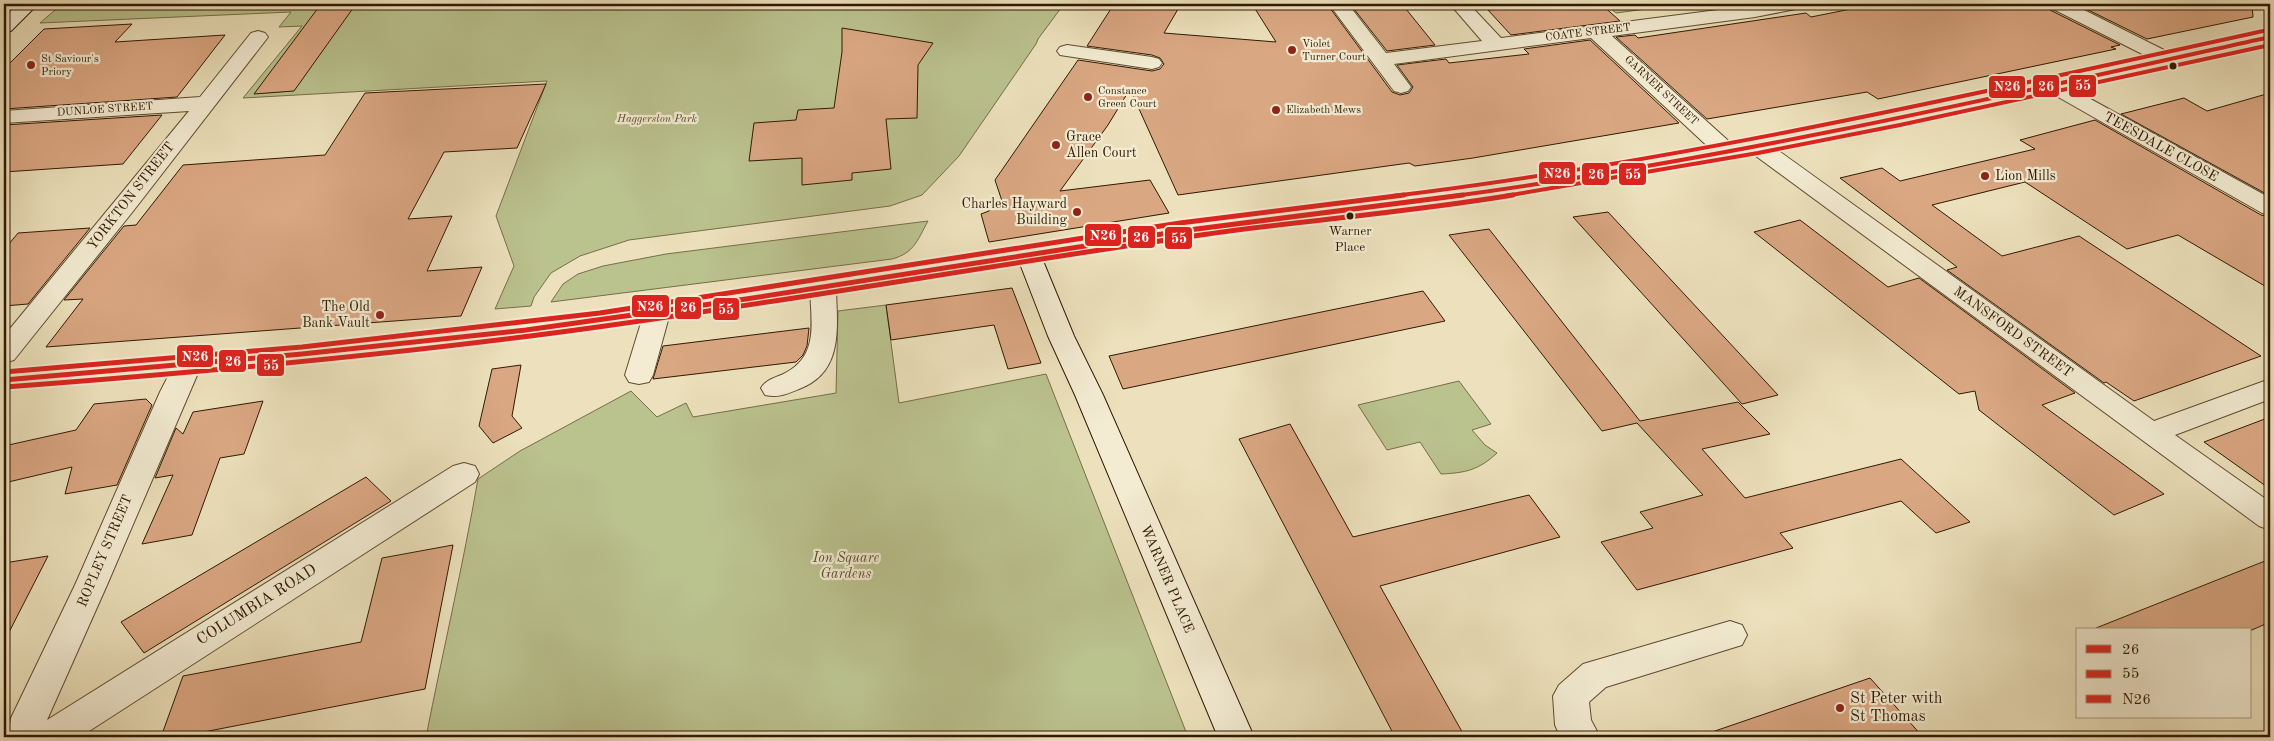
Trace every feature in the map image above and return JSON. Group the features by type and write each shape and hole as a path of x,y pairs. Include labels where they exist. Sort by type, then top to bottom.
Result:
{"main road":[{"path":"4,380 187,366 387,347 657,312 823,288 1185,230 1503,189 1757,146 1899,118 2270,38"}],"street":[{"path":"4,27 29,4"},
{"path":"1338,4 1401,87"},
{"path":"1459,4 1496,45"},
{"name":"COATE STREET","path":"1381,60 1755,11 1794,4"},
{"path":"2058,4 2169,60"},
{"name":"GARNER STREET","path":"1596,32 1725,150"},
{"name":"YORKTON STREET","path":"4,354 126,205 258,37"},
{"path":"1067,51 1152,64"},
{"name":"TEESDALE CLOSE","path":"2051,85 2270,208"},
{"name":"DUNLOE STREET","path":"4,117 206,103"},
{"name":"MANSFORD STREET","path":"1757,146 2270,518"},
{"name":"WARNER PLACE","path":"1029,256 1061,336 1089,395 1236,737"},
{"path":"775,388 792,384 807,375 822,354 824,345 823,288"},
{"path":"639,375 657,312"},
{"name":"ROPLEY STREET","path":"26,737 29,718 91,585 187,366"},
{"path":"2151,433 2270,388"},
{"name":"COLUMBIA ROAD","path":"50,737 464,474"},
{"path":"1582,737 1573,725 1571,696 1595,676 1730,635"}],"green space":[{"name":"Haggerston Park","path":"62,4 1064,4 959,156 922,195 890,206 629,240 580,256 551,273 534,297 531,306 495,309 514,266 496,216 547,81 243,98 302,26 279,27 291,12 40,23"},
{"path":"1605,4 1684,4 1616,13"},
{"path":"928,221 918,240 910,250 892,259 551,302 563,284 578,274 603,266 666,254"},
{"name":"Ion Square Gardens","path":"886,305 899,403 1046,374 1188,737 426,737 478,479 520,451 631,391 657,417 686,403 693,417 836,393 838,311"},
{"path":"1459,381 1491,424 1472,430 1485,445 1497,453 1478,467 1457,473 1441,474 1420,442 1387,450 1358,405"}],"building":[{"path":"321,4 356,4 294,91 254,94"},
{"path":"1114,4 1181,4 1164,33 1276,42 1252,4 1327,4 1392,92 1400,95 1409,93 1413,87 1397,65 1446,59 1449,63 1529,54 1524,49 1590,40 1679,123 1473,158 1415,166 1409,163 1178,195 1130,89 1108,125 1060,191 1150,180 1169,213 989,242 981,214 989,211 986,203 1002,201 995,180 1078,60 1152,71 1160,69 1164,64 1160,58 1152,55 1087,46"},
{"path":"1350,4 1402,4 1435,45 1387,51"},
{"path":"1539,4 1601,4 1620,21 1511,35 1488,10"},
{"path":"1876,4 2047,4 2050,10 2120,45 2111,47 2116,49 1878,99 1867,92 1707,119 1616,37 1635,35 1638,38 1806,13 1811,17"},
{"path":"2076,4 2252,4 2253,17 2147,39"},
{"path":"132,24 115,42 225,35 177,97 4,109 4,69 44,29"},
{"path":"842,28 933,43 918,65 917,118 886,119 891,169 852,173 852,180 802,185 802,158 749,161 754,123 796,120 798,110 834,108 842,52"},
{"path":"546,84 517,148 444,152 408,219 452,216 427,271 482,267 461,316 46,347 83,299 64,300 124,226 136,225 183,165 325,155 365,93"},
{"path":"2270,93 2270,196 2121,114 2184,98 2207,111"},
{"path":"162,115 123,164 4,172 4,125"},
{"path":"2095,120 2261,215 2270,217 2270,289 2178,235 2127,249 2025,182 1932,205 2002,256 2079,236 2261,356 2134,401 2106,382 2104,383 1947,270 1957,267 1840,178 1882,168 1900,181 2035,149 2020,140"},
{"path":"1608,212 1778,395 1742,404 1573,217"},
{"path":"1800,220 1888,287 1919,278 2075,393 2042,405 2164,494 2114,515 1979,410 1975,391 1959,394 1754,232"},
{"path":"90,228 28,304 4,306 4,250 18,233"},
{"path":"1489,229 1640,421 1738,402 1770,434 1702,449 1745,498 1901,459 1970,522 1936,533 1901,501 1780,533 1793,548 1637,590 1601,542 1653,528 1640,512 1703,495 1637,423 1602,431 1449,235"},
{"path":"1012,288 1041,363 1008,369 994,325 891,340 886,305"},
{"path":"1423,291 1445,321 1123,389 1109,356"},
{"path":"809,328 807,346 803,355 796,362 653,379 663,346"},
{"path":"521,365 512,416 522,428 493,443 479,426 492,369"},
{"path":"146,399 152,405 117,485 65,494 72,467 4,483 4,446 76,430 94,404"},
{"path":"263,401 244,454 220,458 192,535 142,544 173,475 155,478 176,428 183,434 193,412"},
{"path":"2270,417 2270,489 2204,442"},
{"path":"1290,424 1353,537 1529,495 1560,537 1380,586 1465,737 1395,737 1239,439"},
{"path":"366,477 391,501 144,653 121,622"},
{"path":"453,545 425,689 178,737 161,737 183,676 361,642 382,558"},
{"path":"48,556 4,642 4,563"},
{"path":"2270,559 2270,622 2252,630 2252,628 2096,628"},
{"name":"St Peter with St Thomas","path":"1870,678 1923,737 1713,737 1712,732"}],"transit line":[{"name":"N26","path":"4,372 302,347 600,313 1180,223 1500,182 1597,167 1790,132 2268,30"},
{"name":"26","path":"4,380 302,354 526,330 746,299 1181,231 1501,189 1598,174 1791,139 1983,100 2270,37"},
{"name":"55","path":"5,387 188,373 388,354 602,327 824,295 1186,237 1504,196 1758,153 1900,125 2270,45"}],"place":[{"name":"Violet Turner Court","path":"1292,50"},
{"name":"St Saviour's Priory","path":"31,65"},
{"name":"Constance Green Court","path":"1088,97"},
{"name":"Elizabeth Mews","path":"1276,110"},
{"name":"Grace Allen Court","path":"1056,145"},
{"name":"Lion Mills","path":"1985,176"},
{"name":"Charles Hayward Building","path":"1077,212"},
{"name":"Warner Place","path":"1350,216"},
{"name":"The Old Bank Vault","path":"380,315"},
{"name":"St Peter with St Thomas","path":"1840,708"}]}
